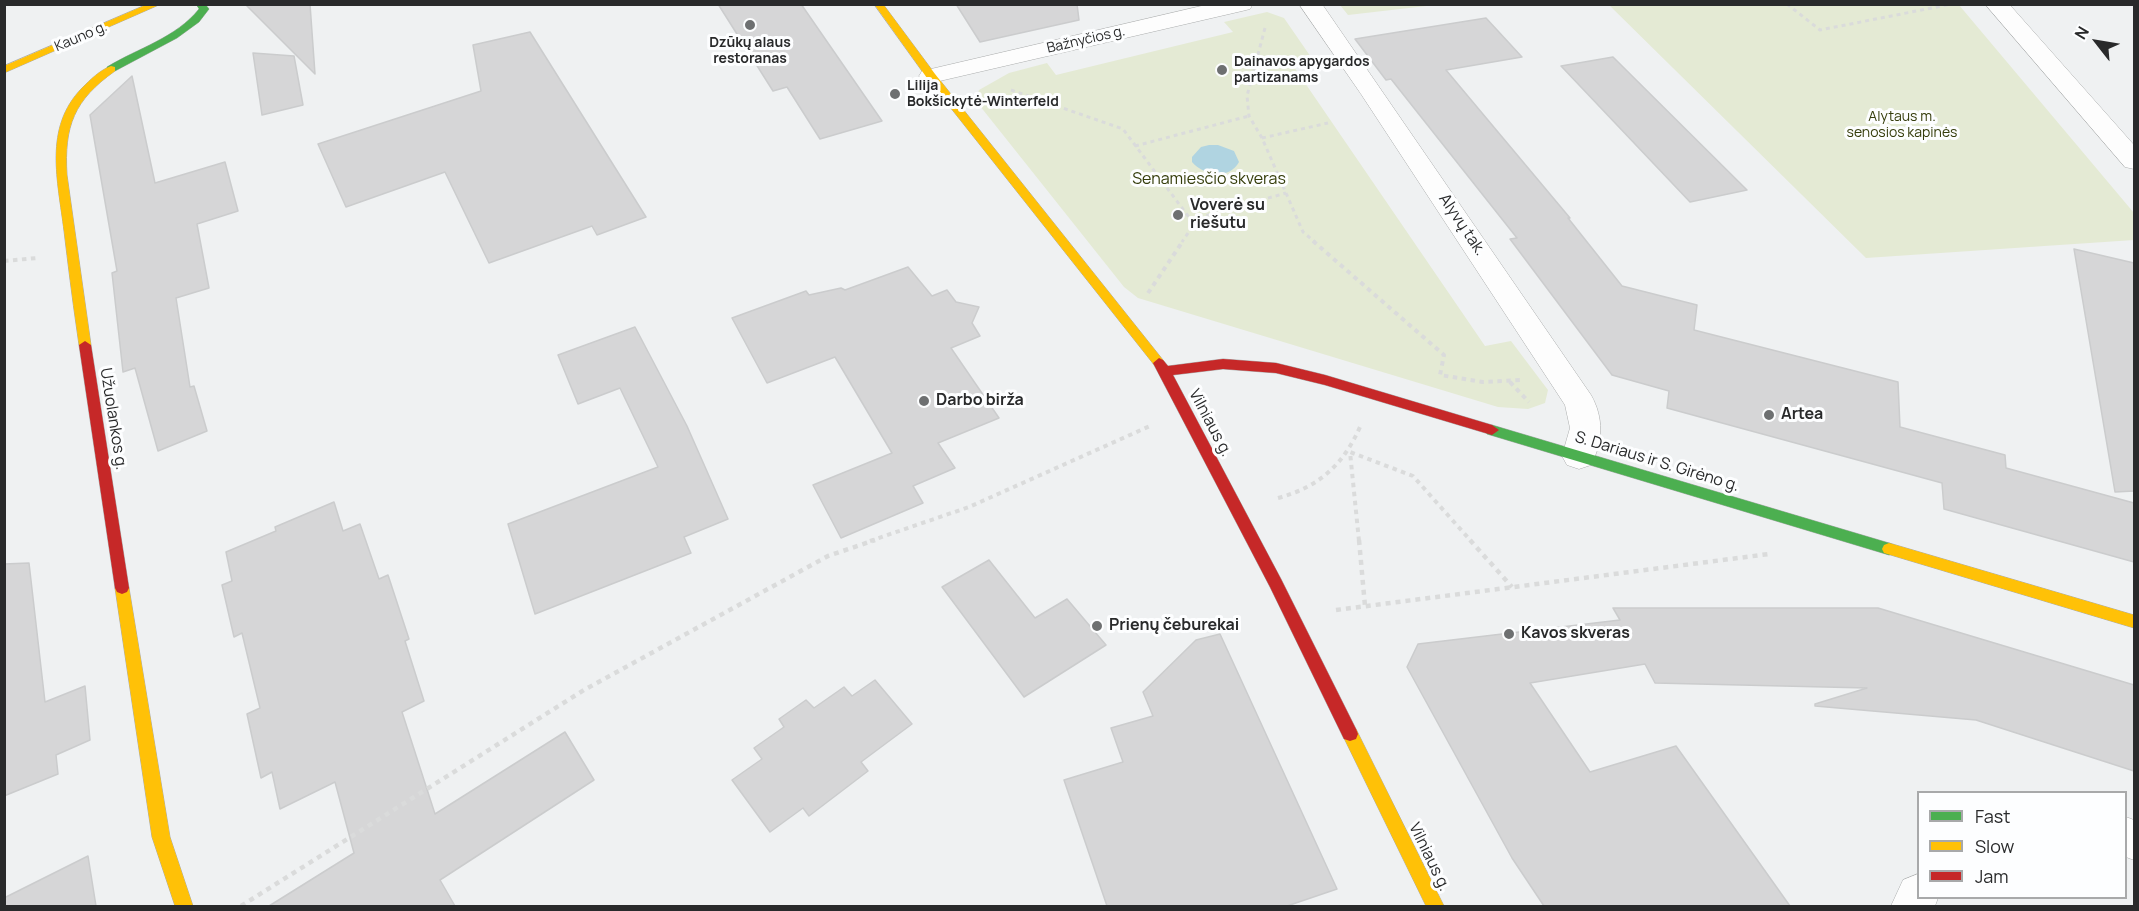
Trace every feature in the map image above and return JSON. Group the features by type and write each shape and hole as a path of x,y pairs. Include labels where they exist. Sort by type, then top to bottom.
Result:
{"street":[{"name":"Kauno g.","path":"4,70 157,4"},
{"name":"Užuolankos g.","path":"184,906 161,837 77,296 60,153 66,120 75,99 94,79 120,62 190,27 202,17 204,9 200,4"},
{"name":"Vilniaus g.","path":"878,4 931,76 1165,371 1292,615 1435,906"},
{"name":"Bažnyčios g.","path":"931,76 1242,4"},
{"name":"Alyvų tak.","path":"1310,4 1580,403 1586,428 1579,456"},
{"path":"1996,4 2134,161"},
{"name":"S. Dariaus ir S. Girėno g.","path":"1165,371 1212,364 1244,364 1280,369 1373,394 2134,622"}],"path":[{"path":"1787,4 1821,30 1952,4"},
{"path":"1264,28 1247,96 1249,116 1262,138 1303,232 1444,355 1440,375 1482,382 1510,382"},
{"path":"1010,90 1123,129 1194,224 1148,293"},
{"path":"1135,146 1249,116"},
{"path":"1262,138 1329,123"},
{"path":"1191,220 1286,193"},
{"path":"1236,507 1293,495 1332,474 1350,452 1373,394"},
{"path":"241,906 584,690 828,556 969,507 1185,411"},
{"path":"1350,452 1413,477 1512,587"},
{"path":"1350,452 1365,606"},
{"path":"1292,615 1771,553"}],"green space":[{"path":"1340,5 1435,5 1348,15"},
{"name":"Alytaus m. senosios kapinės","path":"1609,5 1959,5 2134,213 2134,240 1866,258"},
{"name":"Senamiesčio skveras","path":"1267,12 1284,18 1313,60 1292,64 1485,346 1511,341 1548,390 1545,403 1528,409 1498,407 1138,298 1124,287 976,101 979,90 1009,73 1047,63 1056,75 1233,32 1224,22"}],"water":[{"path":"1218,145 1234,151 1239,162 1235,168 1223,174 1216,174 1197,167 1192,162 1192,157 1201,147"}],"building":[{"path":"245,4 310,4 315,74"},
{"path":"718,4 801,4 882,121 820,139 787,87 773,91"},
{"path":"956,4 1077,4 1079,20 980,42"},
{"path":"1486,18 1522,57 1446,70 1570,218 1568,218 1622,286 1697,305 1694,330 1898,382 1900,427 2005,455 2006,468 2134,503 2134,562 1944,509 1942,483 1667,408 1669,391 1612,375 1510,239 1517,238 1391,79 1386,80 1355,39"},
{"path":"530,32 646,217 597,235 592,226 489,263 445,172 346,207 318,144 481,91 473,45"},
{"path":"253,53 294,56 303,105 262,115"},
{"path":"1613,57 1747,190 1690,202 1561,66"},
{"path":"132,76 155,183 225,162 238,211 197,224 209,288 176,298 190,387 194,386 207,431 158,451 135,368 123,372 112,273 117,271 90,115"},
{"path":"2074,249 2134,263 2134,491 2115,492"},
{"name":"Darbo birža","path":"908,267 932,296 947,290 956,302 979,307 972,323 980,336 951,348 999,418 938,443 955,468 913,486 923,503 841,538 813,485 892,453 835,357 767,383 732,318 806,291 809,295 841,288 845,290"},
{"path":"635,327 687,426 728,519 684,537 691,553 535,614 508,524 658,467 620,388 578,404 558,355"},
{"path":"334,502 343,531 360,524 379,579 388,575 409,639 405,641 424,701 402,712 435,814 565,732 594,780 440,880 455,906 269,906 354,853 335,782 280,809 272,772 261,778 247,714 260,708 242,633 234,637 222,585 232,581 226,552 276,531 275,527"},
{"path":"989,560 1035,618 1067,599 1106,645 1024,697 942,587"},
{"path":"29,563 45,702 85,686 90,740 56,755 58,774 4,796 4,564"},
{"path":"1613,608 1878,608 2134,685 2134,771 1976,720 1815,706 1815,704 1867,688 1655,683 1645,664 1530,683 1590,772 1676,746 1790,906 1544,906 1512,858 1407,667 1418,644 1620,620"},
{"path":"1220,634 1337,889 1287,906 1107,906 1064,780 1123,762 1111,728 1153,716 1143,692 1196,640"},
{"path":"875,680 912,724 861,762 868,771 809,816 803,808 770,832 732,780 762,759 754,748 784,727 779,719 806,700 814,708 844,687 852,696"},
{"path":"88,856 96,906 4,906 4,898"}],"traffic: fast":[{"path":"111,69 185,29 204,9 200,4"},
{"path":"1492,430 1889,549"}],"traffic: slow":[{"path":"4,70 157,4"},
{"path":"878,4 931,76 1159,363"},
{"path":"85,345 62,175 61,147 69,112 91,85 111,69"},
{"path":"1889,549 2134,622"},
{"path":"122,588 161,837 184,906"},
{"path":"1350,734 1435,906"}],"traffic: jam":[{"path":"85,345 122,588"},
{"path":"1159,363 1276,583 1350,734"},
{"path":"1165,371 1223,364 1276,368 1325,380 1492,430"}],"place":[{"name":"Dzūkų alaus restoranas","path":"750,25"},
{"name":"Dainavos apygardos partizanams","path":"1222,70"},
{"name":"Lilija Bokšickytė-Winterfeld","path":"895,94"},
{"name":"Voverė su riešutu","path":"1178,215"},
{"name":"Darbo birža","path":"924,401"},
{"name":"Artea","path":"1769,415"},
{"name":"Prienų čeburekai","path":"1097,626"},
{"name":"Kavos skveras","path":"1509,634"}]}
